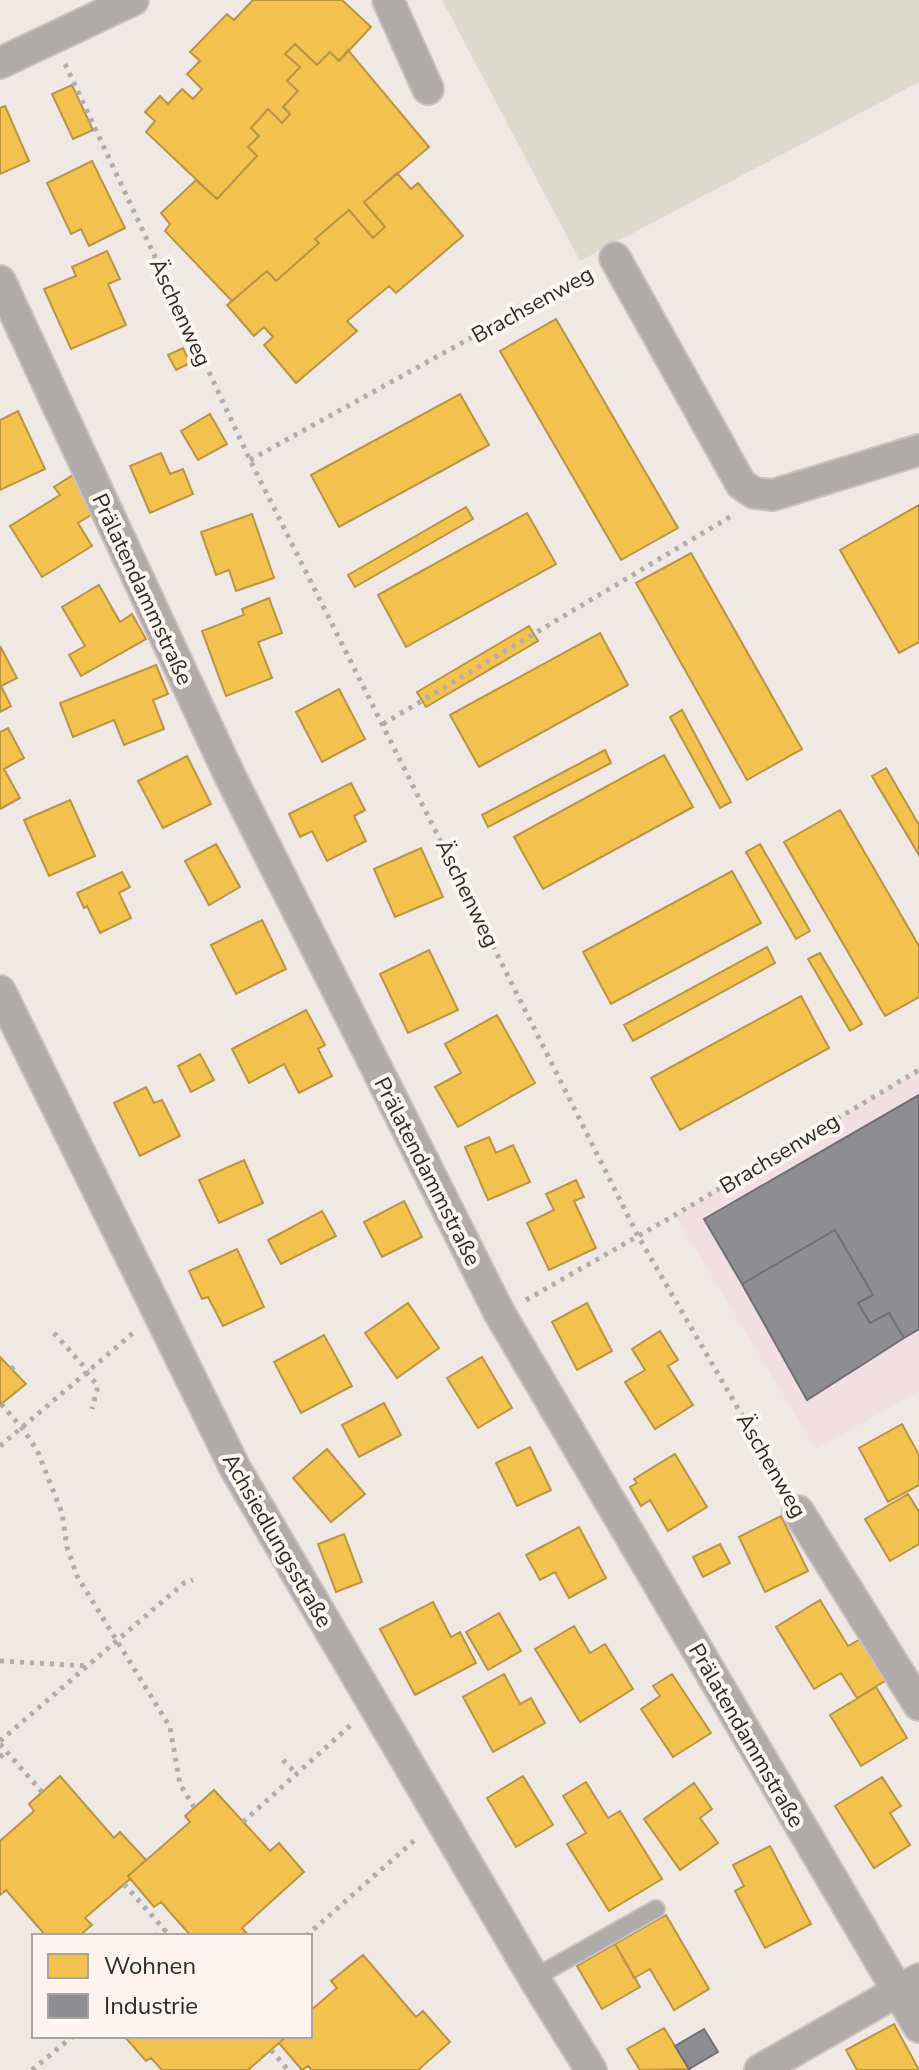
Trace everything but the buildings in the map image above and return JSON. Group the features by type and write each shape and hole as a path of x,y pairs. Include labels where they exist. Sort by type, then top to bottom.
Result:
{"street":[{"path":"0,63 133,0"},
{"path":"388,0 428,89"},
{"name":"Brachsenweg","path":"615,258 741,484 754,493"},
{"name":"Prälatendammstraße","path":"0,281 229,774 500,1314 908,1986 919,2027"},
{"path":"754,493 773,495 919,450"},
{"name":"Achsiedlungsstraße","path":"0,991 235,1468 591,2070"},
{"name":"Äschenweg","path":"798,1511 919,1705"},
{"path":"760,2070 908,1986"}],"lane":[{"path":"534,1978 656,1909"}],"path":[{"name":"Äschenweg","path":"62,57 250,460 638,1236 798,1511"},
{"name":"Brachsenweg","path":"250,460 615,258"},
{"path":"383,724 732,516 754,493"},
{"name":"Brachsenweg","path":"500,1314 919,1070"},
{"path":"0,1446 157,1313"},
{"path":"54,1333 98,1386 92,1409"},
{"path":"11,1369 18,1364"},
{"path":"1,1404 37,1450 62,1513 67,1547 77,1576 170,1727 180,1784 194,1807"},
{"path":"42,1792 0,1743 184,1583 193,1580"},
{"path":"0,1661 87,1666"},
{"path":"243,1822 373,1704"},
{"path":"0,1757 7,1751"},
{"path":"283,1760 297,1774"},
{"path":"308,1934 441,1818"},
{"path":"124,1884 168,1933"},
{"path":"145,1907 150,1902"},
{"path":"32,2070 71,2038"},
{"path":"271,2050 288,2070"}],"shaded area":[{"path":"442,0 919,0 919,82 580,261"},
{"path":"919,1070 919,1391 816,1449 675,1215"}]}
